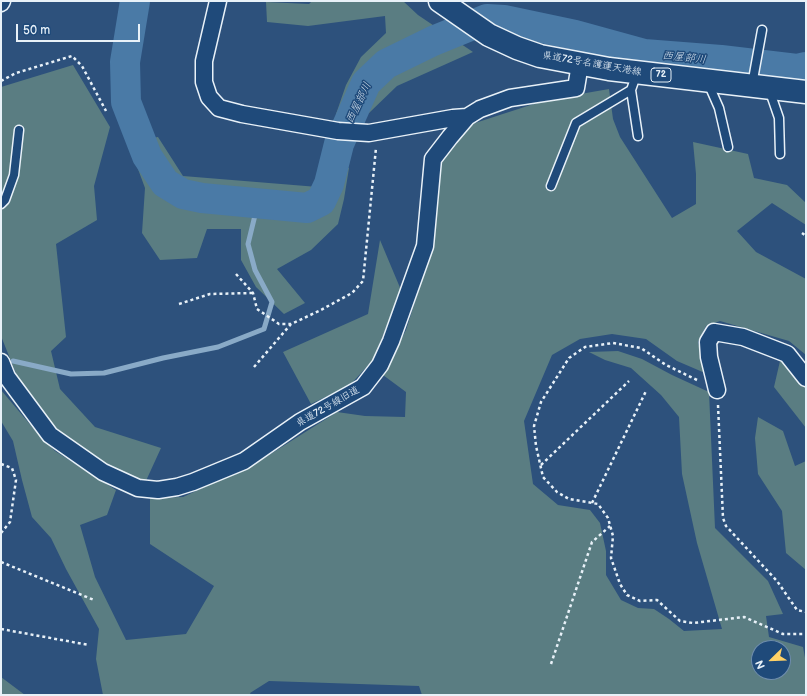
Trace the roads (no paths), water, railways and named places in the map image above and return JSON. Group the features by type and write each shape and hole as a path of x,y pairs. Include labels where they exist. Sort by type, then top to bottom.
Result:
{"main road":[{"name":"県道72号名護運天港線","path":"440,1 489,34 517,48 540,56 580,64 634,81 707,81 758,84 806,92"}],"street":[{"path":"218,1 204,61 204,82 209,98 219,108 242,114 338,131 374,132 453,118 468,117"},
{"name":"県道72号線旧道","path":"1,362 8,377 50,435 104,472 138,488 158,490 182,485 244,461 300,422 363,387 380,365 391,341 425,246 433,159 468,117 480,109 510,98 576,88 580,64"},
{"path":"717,390 709,357 708,342 714,332 743,337 786,354 806,378"}],"lane":[{"path":"762,30 758,48 758,84 779,118 780,154"},
{"path":"634,81 638,136"},
{"path":"552,186 576,123 634,81"},
{"path":"707,81 719,108 728,147"},
{"path":"1,204 5,200 14,175 19,130"}],"waterway":[{"name":"西屋部川","path":"135,1 125,62 126,102 147,156 165,183 183,194 202,198 307,208 321,201 329,184 339,144 366,83 386,64 433,41 487,19 504,20 575,35 644,54 721,60 797,69 806,67"},
{"path":"13,361 71,374 104,373 163,358 218,347 264,329 272,302 255,270 248,244 258,203"}]}
